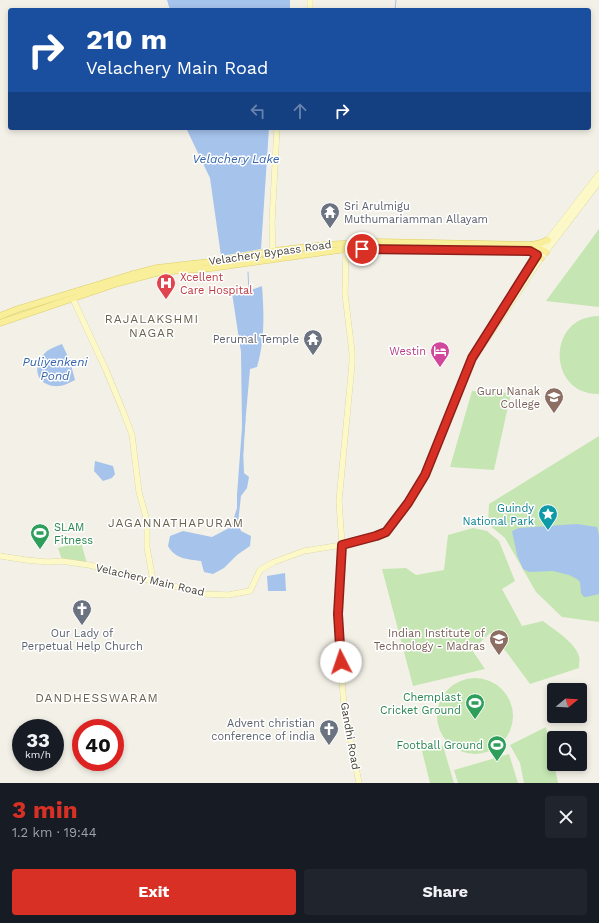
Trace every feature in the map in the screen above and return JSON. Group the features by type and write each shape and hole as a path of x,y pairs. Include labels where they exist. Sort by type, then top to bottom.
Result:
{"main road":[{"path":"532,245 548,240"},
{"name":"Velachery Bypass Road","path":"0,316 18,309 150,270 218,261 272,251 325,245 378,242 532,245 541,254"},
{"name":"Velachery Bypass Road","path":"0,323 118,283 156,273 211,268 346,249 530,251 541,254"},
{"path":"18,309 20,316"}],"street":[{"path":"273,259 272,222 277,130"},
{"name":"Velachery Main Road","path":"541,254 548,240 599,174"},
{"name":"Velachery Main Road","path":"0,556 26,560 67,562 89,565 205,594 228,595 250,591 260,570 274,562 304,552 342,545 386,532 408,503 425,475 472,358 481,343 541,254 599,182"},
{"name":"Gandhi Road","path":"346,249 345,294 352,364 339,501 342,545 338,614 344,706 359,783"},
{"path":"73,299 106,369 132,436 139,492 146,520 147,547 153,581"}],"green space":[{"path":"599,229 599,307 546,301"},
{"path":"599,316 599,394 582,391 570,382 562,370 560,355 562,341 569,328 582,319"},
{"path":"472,391 511,393 494,470 450,467"},
{"name":"Guindy National Park","path":"599,436 599,622 562,617 536,592 505,538 488,524 489,504"},
{"path":"473,528 487,531 499,541 515,581 502,589 522,626 543,621 563,636 577,651 579,656 579,668 530,684 508,654 490,633 472,650 485,669 413,686 382,569 406,568 416,575 444,570 448,535"},
{"path":"81,542 87,564 62,560 58,548"},
{"name":"Chemplast Cricket Ground","path":"475,678 490,681 502,689 510,701 513,716 510,731 502,743 490,751 475,754 460,751 448,743 440,731 437,716 440,701 448,689 460,681"},
{"path":"546,727 547,771 555,771 558,783 524,783 520,763 510,745"},
{"path":"443,746 454,783 430,783 421,747"},
{"name":"Football Ground","path":"509,754 518,783 458,783 454,770"}],"water":[{"path":"167,0 290,0 290,8 169,8"},
{"name":"Velachery Lake","path":"187,130 269,130 261,249 221,256 210,178"},
{"path":"262,286 263,337 257,367 250,369 243,448 244,473 249,477 247,488 241,496 238,523 241,531 251,536 250,546 237,555 224,568 213,574 204,572 201,561 186,559 178,556 174,554 168,546 170,536 183,531 212,537 231,527 237,508 242,427 241,352 232,293 240,294"},
{"name":"Puliyenkeni Pond","path":"62,344 70,361 75,380 62,386 52,386 41,380 38,375 38,363 47,351"},
{"path":"95,461 113,466 115,474 112,478 103,481 94,471"},
{"path":"577,524 597,527 599,535 599,594 586,597 584,597 581,593 580,582 569,575 553,571 529,572 523,569 517,555 512,531 519,528"},
{"path":"285,573 286,591 268,591 267,576"}],"waterway":[{"path":"395,8 396,0"},
{"path":"248,272 249,292"},
{"path":"243,453 245,419"}],"place":[{"name":"Sri Arulmigu Muthumariamman Allayam","path":"330,229"},
{"name":"Xcellent Care Hospital","path":"166,300"},
{"name":"Perumal Temple","path":"313,356"},
{"name":"Westin","path":"440,368"},
{"name":"Guru Nanak College","path":"554,414"},
{"name":"Guindy National Park","path":"548,531"},
{"name":"SLAM Fitness","path":"40,550"},
{"name":"Our Lady of Perpetual Help Church","path":"82,626"},
{"name":"Indian Institute of Technology - Madras","path":"499,656"},
{"name":"Chemplast Cricket Ground","path":"475,720"},
{"name":"Advent christian conference of india","path":"329,746"},
{"name":"Football Ground","path":"497,762"}],"district":[{"name":"RAJALAKSHMI NAGAR","path":"152,326"},
{"name":"JAGANNATHAPURAM","path":"176,523"},
{"name":"DANDHESSWARAM","path":"97,698"}],"route":[{"path":"341,662 338,614 342,545 386,532 408,503 425,475 472,358 537,255 530,251 362,249"}]}
